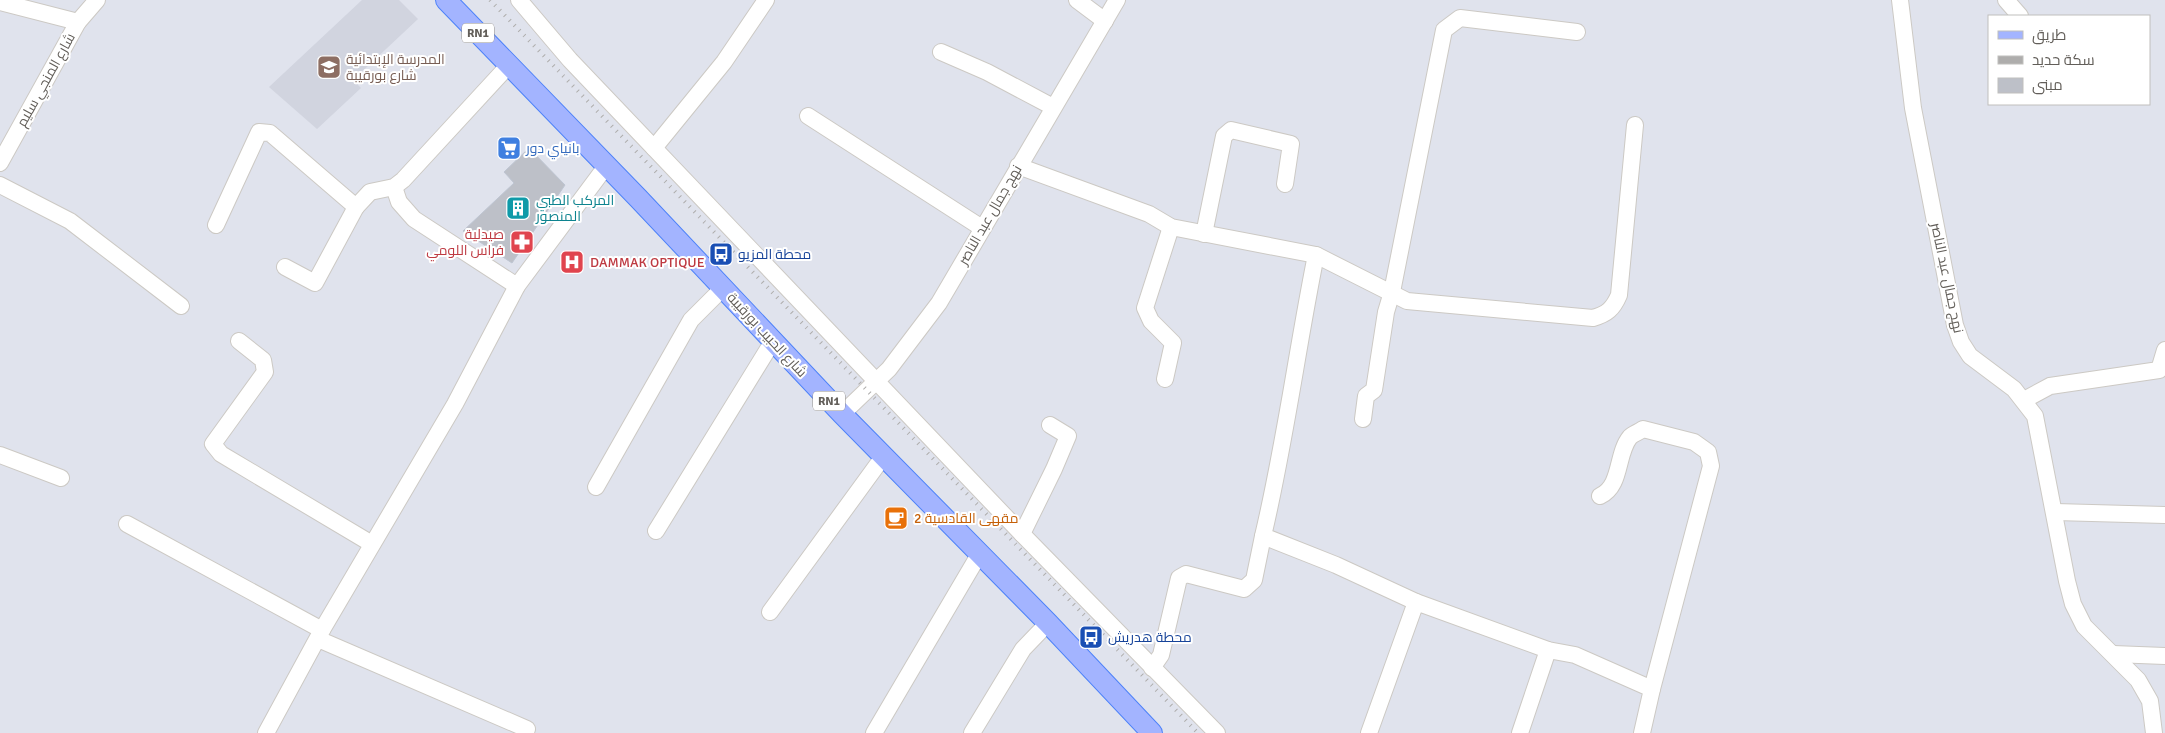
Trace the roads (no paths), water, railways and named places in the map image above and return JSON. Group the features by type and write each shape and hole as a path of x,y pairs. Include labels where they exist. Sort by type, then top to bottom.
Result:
{"main road":[{"name":"شارع الحبيب بورقيبة","path":"446,0 607,166 842,414 980,553 1152,733"}],"street":[{"name":"شارع المنجي سليم","path":"0,163 78,22 97,0"},
{"path":"519,0 570,60 1022,534 1217,733"},
{"path":"654,148 724,62 766,0"},
{"path":"1077,0 1105,21"},
{"name":"نهج جمال عبد الناصر","path":"842,414 877,382 940,303 1018,166 1117,0"},
{"name":"نهج جمال عبد الناصر","path":"1900,0 1913,108 1954,325 1961,342 1970,356 2014,390 2035,416 2067,581 2074,604 2084,626 2138,680 2150,702 2154,733"},
{"path":"2006,0 2019,15"},
{"path":"0,2 78,22"},
{"path":"1363,419 1366,396 1374,390 1386,312 1392,292 1444,30 1460,18 1577,32"},
{"path":"941,52 987,72 1053,107"},
{"path":"285,267 315,283 356,206 370,192 394,187 403,180 509,65"},
{"path":"808,116 982,228"},
{"path":"1018,166 1149,214 1171,227 1316,255 1407,301 1592,318 1605,315 1614,306 1619,295 1635,126"},
{"path":"1204,234 1224,136 1231,130 1291,144 1285,184"},
{"path":"216,225 259,132 270,133 356,206"},
{"path":"266,733 372,544 455,404 517,286 607,166"},
{"path":"0,186 70,221 181,306"},
{"path":"394,187 399,202 414,219 517,286"},
{"path":"1165,379 1173,343 1151,321 1145,308 1171,227"},
{"path":"1152,668 1161,655 1179,578 1186,574 1244,589 1254,580 1278,476 1301,328 1316,255"},
{"path":"596,487 691,320 723,288"},
{"path":"239,341 263,360 265,372 213,444 221,454 372,544"},
{"path":"656,531 773,341"},
{"path":"2024,400 2050,386 2159,370 2165,350"},
{"path":"1022,534 1068,436 1050,425"},
{"path":"1600,496 1606,493 1614,481 1626,444 1631,436 1643,430 1694,442 1708,452 1711,466 1642,733"},
{"path":"0,455 61,478"},
{"path":"770,612 884,457"},
{"path":"2055,512 2165,515"},
{"path":"127,524 320,635 528,729"},
{"path":"1263,536 1336,565 1416,602 1548,650 1575,655 1652,689"},
{"path":"874,733 980,553"},
{"path":"1369,733 1416,602"},
{"path":"972,733 1024,649 1048,623"},
{"path":"1520,733 1548,650"},
{"path":"2113,654 2165,656"}],"railway":[{"path":"490,0 1198,733"}],"place":[{"name":"المدرسة الإبتدائية شارع بورقيبة","path":"329,67"},
{"name":"بانياي دور","path":"509,148"},
{"name":"المركب الطبي المنصور","path":"518,208"},
{"name":"صيدلية فراس اللومي","path":"522,242"},
{"name":"محطة المزيو","path":"721,254"},
{"name":"DAMMAK OPTIQUE","path":"572,262"},
{"name":"مقهى القادسية 2","path":"896,518"},
{"name":"محطة هدريش","path":"1091,637"}]}
